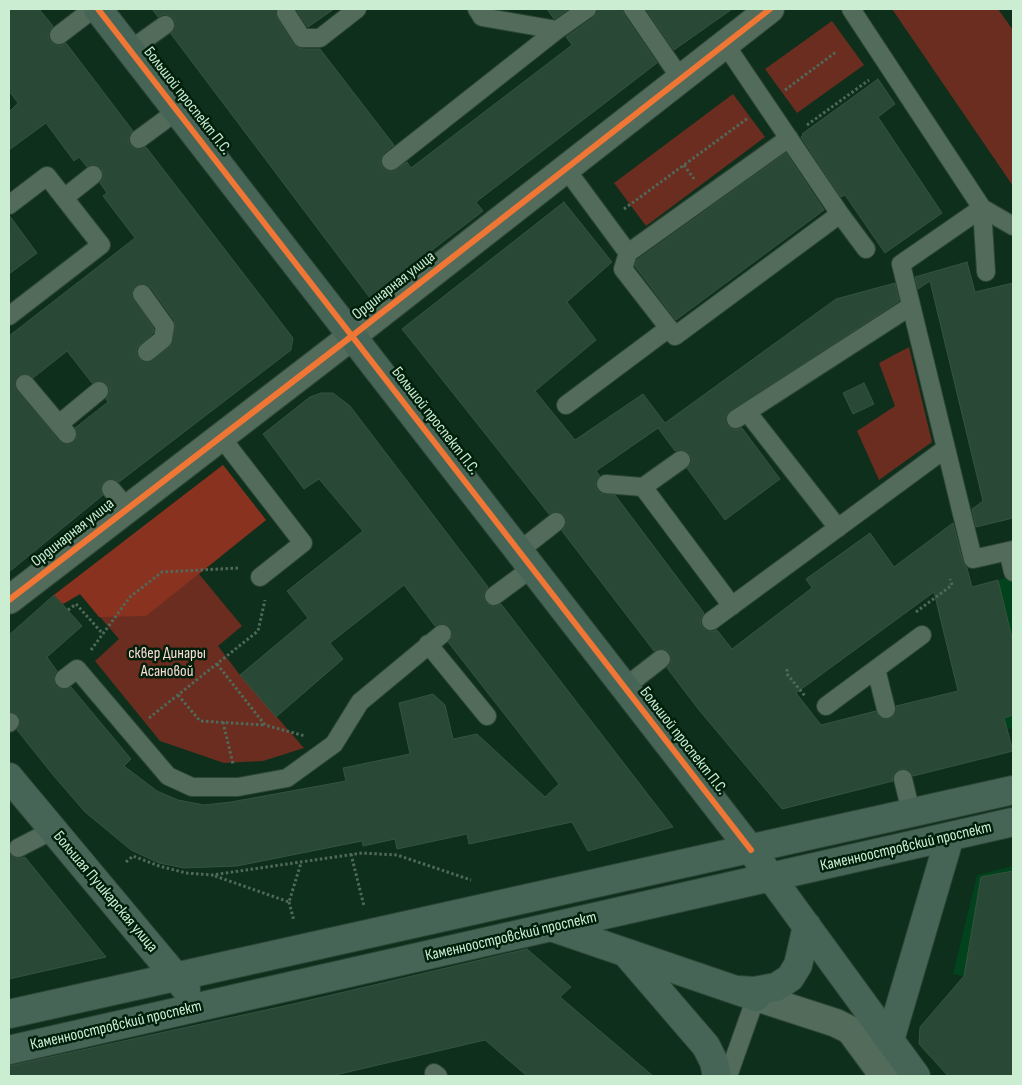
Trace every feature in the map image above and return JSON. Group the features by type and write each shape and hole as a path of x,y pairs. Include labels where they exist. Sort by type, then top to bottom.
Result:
{"main road":[{"name":"Большой проспект П.С.","path":"98,9 750,850 808,926 916,1076"},
{"name":"Большая Пушкарская улица","path":"9,777 175,976 202,1015"},
{"name":"Каменноостровский проспект","path":"9,1014 1013,790"},
{"name":"Каменноостровский проспект","path":"24,1052 202,1015 554,928 1013,822"},
{"path":"890,1040 950,836"},
{"path":"554,928 747,993 776,987 790,978 800,957 808,926"},
{"path":"625,952 706,1046 714,1062 717,1076"}],"street":[{"name":"Ординарная улица","path":"9,600 119,499 221,437 770,9"},
{"path":"747,993 836,1023 850,1030 884,1076"}],"lane":[{"path":"59,35 93,9"},
{"path":"286,13 302,38 320,38 357,9"},
{"path":"476,9 482,18 557,30"},
{"path":"391,161 557,30 587,9"},
{"path":"633,9 681,79"},
{"path":"851,9 982,208 1013,226"},
{"path":"130,50 165,25"},
{"path":"725,44 840,214 866,249"},
{"path":"139,140 177,111"},
{"path":"789,138 628,253 623,269 675,336 840,214"},
{"path":"566,169 628,253"},
{"path":"64,198 93,175"},
{"path":"9,205 47,176 100,245 9,316"},
{"path":"982,208 986,272"},
{"path":"982,208 901,264 973,559 1011,550 1013,572"},
{"path":"142,294 165,326 163,339 147,352"},
{"path":"838,528 742,416 911,306"},
{"path":"566,405 669,328"},
{"path":"26,384 63,429 99,391"},
{"path":"221,437 303,543 260,577"},
{"path":"711,621 945,449"},
{"path":"606,484 643,487 681,460"},
{"path":"643,487 732,606"},
{"path":"494,596 556,522"},
{"path":"826,706 922,634"},
{"path":"70,674 131,733 168,776 192,787 238,787 287,778 334,744 360,702 435,639 487,716"},
{"path":"625,687 660,659"},
{"path":"876,668 886,709"},
{"path":"903,779 911,812"},
{"path":"18,848 53,830"},
{"path":"728,1076 747,993"}],"path":[{"path":"790,86 836,52"},
{"path":"789,138 888,67"},
{"path":"636,200 737,125"},
{"path":"70,674 130,598 162,572 240,568 260,577 265,597 258,631 131,733"},
{"path":"922,634 916,611 952,585 950,579"},
{"path":"68,610 76,604 103,634"},
{"path":"217,664 265,725"},
{"path":"787,670 787,674 804,696 826,706"},
{"path":"178,695 200,721 265,725 334,744"},
{"path":"223,722 238,787"},
{"path":"351,854 364,906"},
{"path":"126,862 134,856 158,866 186,873 212,875 351,854 397,855 474,881"},
{"path":"294,921 289,902 301,863"},
{"path":"212,875 289,902"}],"shaded area":[{"path":"223,465 266,520 146,616 99,617 80,594 63,604 54,595"},
{"path":"1013,576 1013,728 1007,729 972,587"},
{"path":"1013,866 1013,987 953,974 977,875"}],"green space":[{"path":"892,9 998,9 1013,30 1013,186"},
{"path":"832,21 864,65 797,113 765,69"},
{"path":"733,94 765,137 646,226 614,183"},
{"path":"909,347 932,442 879,480 857,431 895,406 879,363"},
{"name":"сквер Динары Асановой","path":"223,465 266,520 199,574 242,626 218,646 240,675 304,748 263,761 224,763 160,741 95,661 119,639 80,594 63,604 54,595"}],"building":[{"path":"9,9 39,9 53,26 48,36 51,42 60,46 66,43 133,131 128,140 131,146 140,150 146,147 293,338 291,350 119,482 114,479 105,481 101,486 103,495 9,572 9,336 135,238 103,196 107,193 100,183 103,178 102,169 96,165 87,167 79,157 74,161 46,123 9,150 9,112 18,103 9,91","holes":["140,284 151,288 174,320 175,327 170,347 148,362 139,359 136,353 137,348 153,333 154,329 132,296 133,289","67,351 92,383 103,381 110,390 106,399 108,402 75,428 77,438 68,444 59,441 15,385 19,376 28,374 33,378"]},
{"path":"152,9 276,9 277,18 293,44 302,49 320,49 394,145 384,153 380,162 383,168 392,172 407,162 411,168 572,45 566,37 593,18 598,9 623,9 624,15 657,63 476,202 483,211 370,298 171,34 176,24 173,18 164,14 158,17"},
{"path":"296,9 334,9 308,27"},
{"path":"547,9 569,9 554,19"},
{"path":"646,9 732,9 674,50"},
{"path":"878,79 895,104 878,117 942,213 885,253 845,195 841,197 801,137 802,134"},
{"path":"786,153 824,210 676,320 635,266 637,260"},
{"path":"564,202 612,262 567,302 596,340 535,391 575,440 643,394 665,423 836,299 895,283 899,301 727,414 727,425 736,430 742,428 780,479 725,520 687,468 692,459 689,453 680,449 675,451 658,428 596,471 600,476 596,483 596,488 600,493 615,495 704,613 700,622 703,628 712,632 717,630 732,649 812,588 806,579 870,533 894,567 953,523 963,562 967,568 972,587 998,580 1013,642 1013,715 1004,718 1013,751 913,776 906,769 900,769 893,776 893,781 782,809 699,710 667,668 671,663 670,653 665,649 654,651 562,531 566,525 565,516 559,512 549,514 402,329","holes":["934,592 958,691 896,706 894,716 888,719 879,717 876,711 821,725 796,693"]},
{"path":"9,215 37,253 9,274"},
{"path":"967,262 975,292 1013,283 1013,518 976,527 972,509 983,501 930,281 918,289 915,277"},
{"path":"864,383 874,404 853,414 843,393"},
{"path":"321,393 333,393 350,406 488,587 483,597 486,603 495,607 501,604 673,827 588,851 572,822 469,844 467,834 397,849 395,839 363,846 362,841 237,866 184,868 159,863 131,850 85,812 53,775 17,730 20,724 18,715 9,712 9,635 54,595 82,626 47,657 57,671 54,675 55,685 60,689 71,687 131,759 124,766 157,791 178,800 204,805 231,802 346,781 343,768 410,754 399,703 433,694 445,705 453,739 477,734 545,797 559,784 448,642 452,637 450,628 445,624 435,626 404,585 330,643 343,659 276,717 240,675 308,618 287,591 363,531 319,479 304,489 263,434 310,397"},
{"path":"9,853 17,859 25,857 106,957 9,979"},
{"path":"1013,871 1013,1076 948,1076 919,1044 920,1027 964,976 981,877"},
{"path":"527,949 571,987 560,997 653,1076 527,1076 485,1040 331,1076 9,1076 9,1066 293,1004"}],"cycle path":[{"path":"98,9 751,850"},
{"path":"9,600 352,336 770,9"}]}
